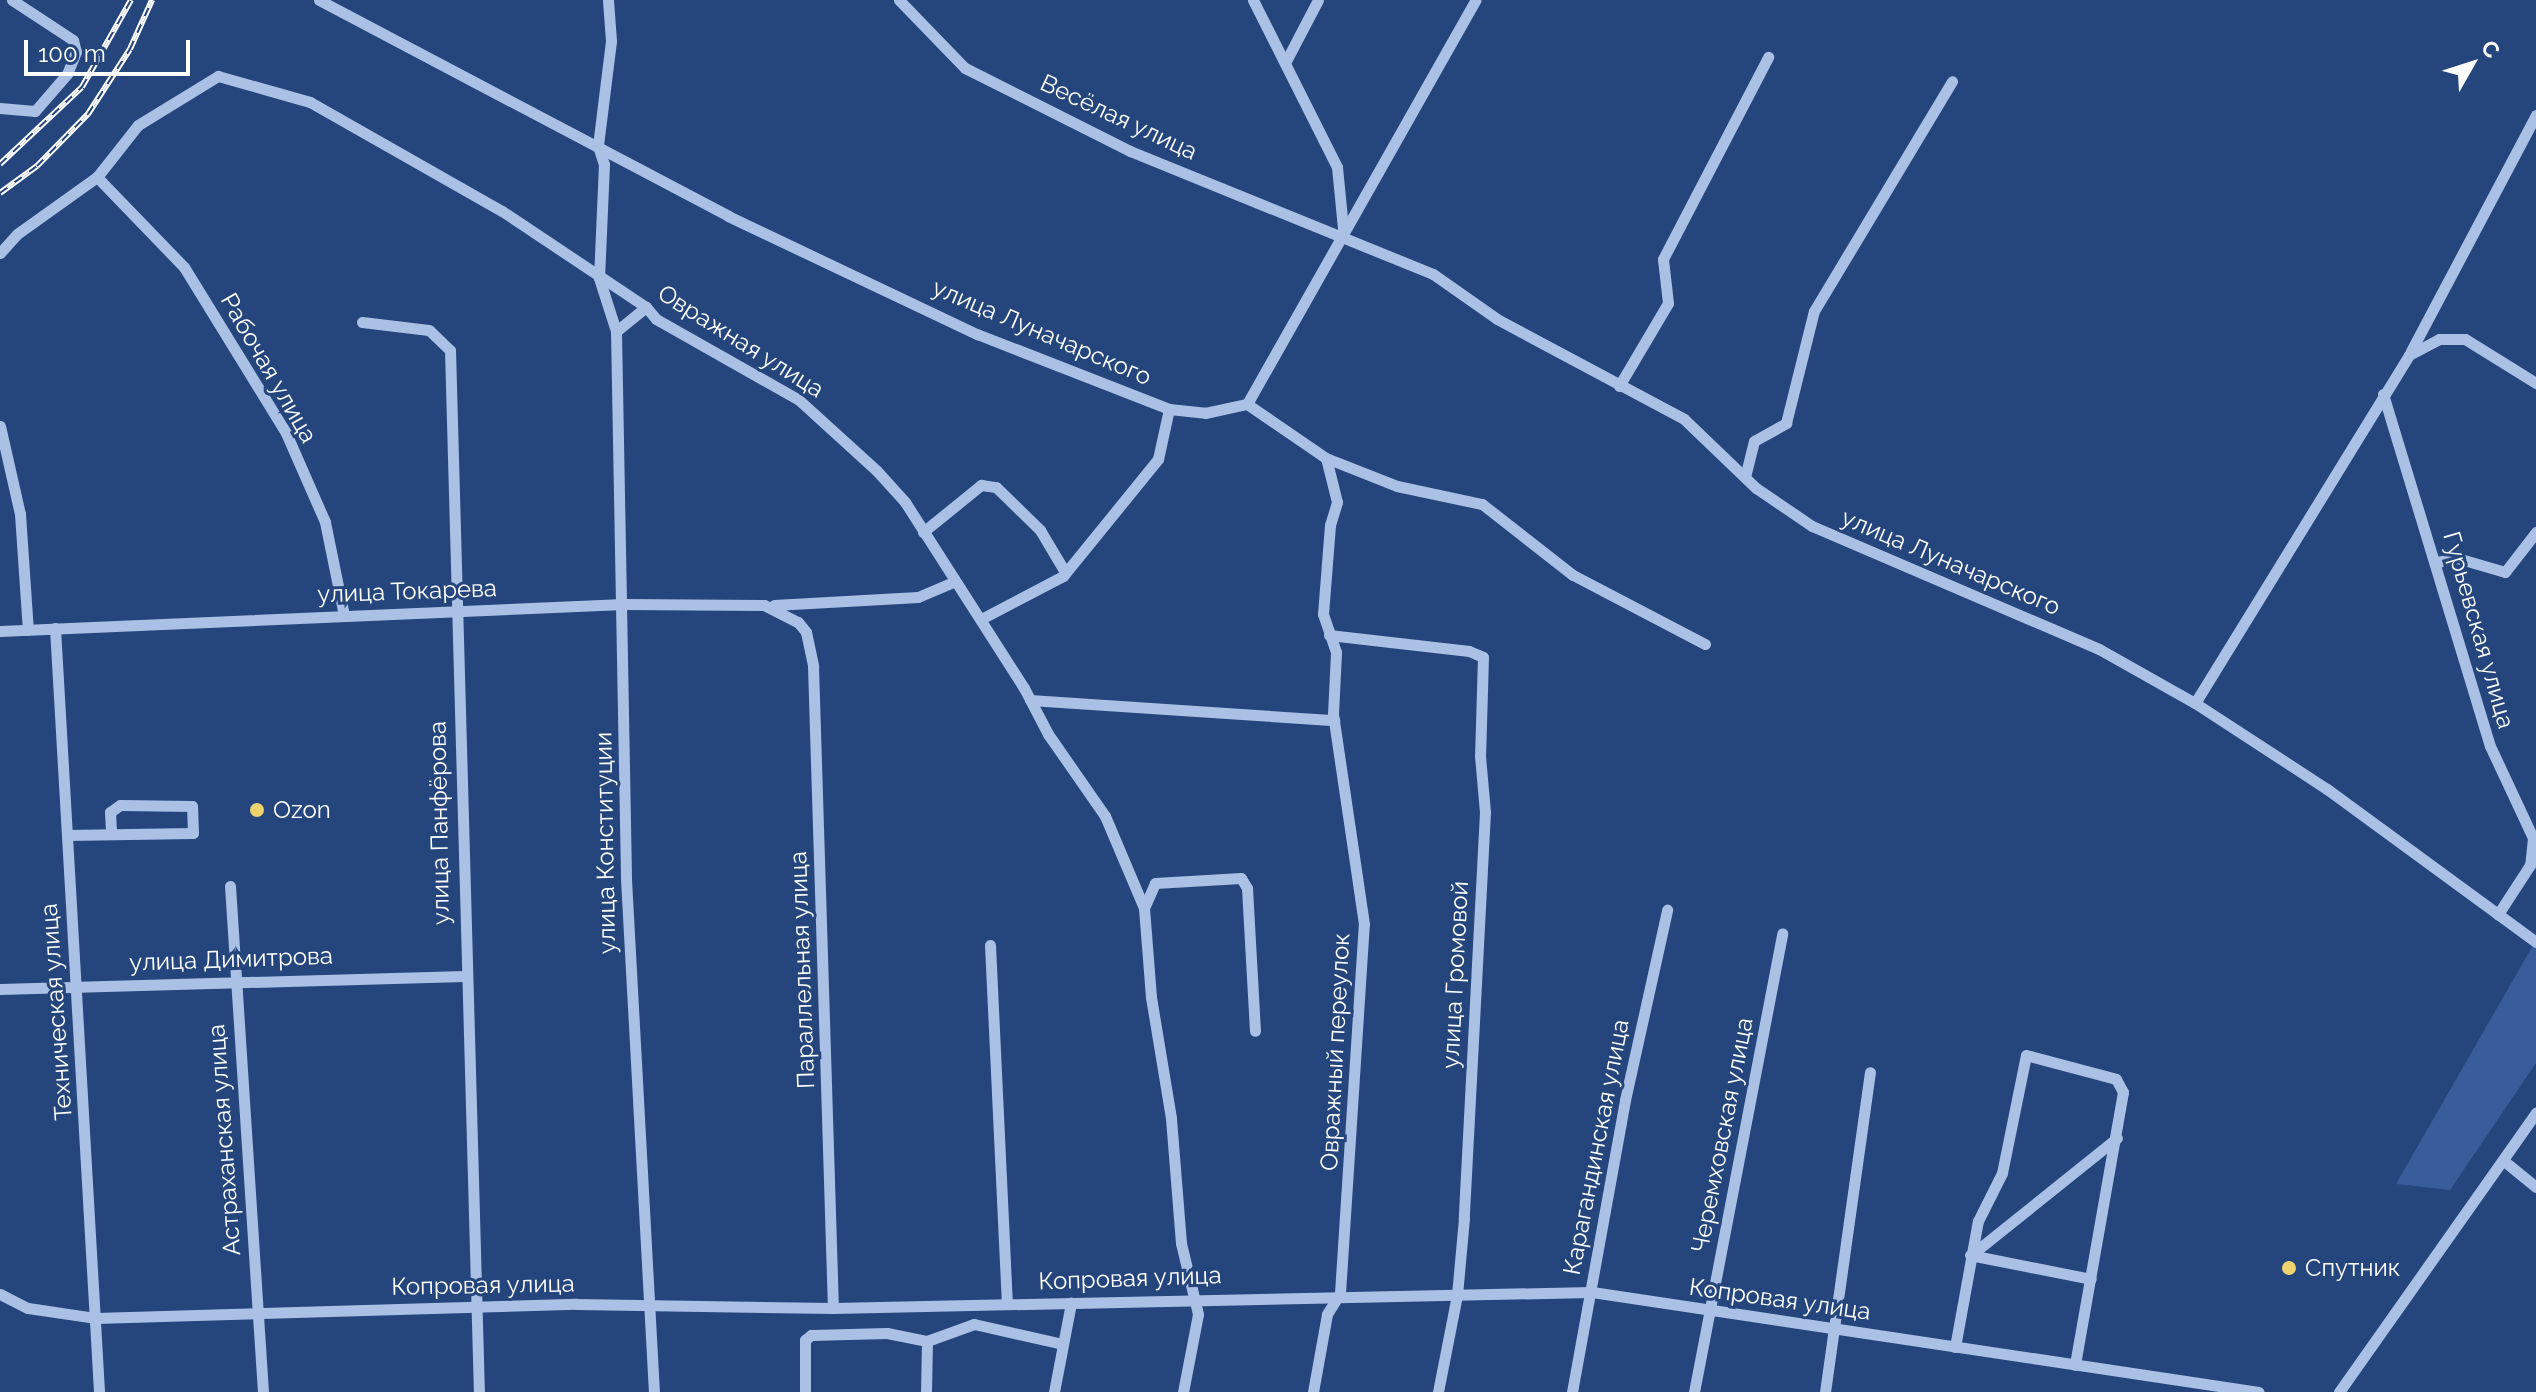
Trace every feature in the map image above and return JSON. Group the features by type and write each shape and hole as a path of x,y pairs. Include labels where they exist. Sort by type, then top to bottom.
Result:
{"street":[{"path":"4,110 35,111 67,74 76,52 73,40 12,0"},
{"name":"улица Луначарского","path":"319,0 728,216 977,334 1169,409 1205,413 1247,404"},
{"path":"599,278 604,164 598,146 611,41 608,0"},
{"name":"Весёлая улица","path":"899,0 965,68 1130,151 1344,238"},
{"path":"1253,0 1337,167 1344,238"},
{"path":"1285,63 1318,0"},
{"path":"1476,0 1344,238 1247,404 1326,458 1397,486 1482,504 1573,575 1705,644"},
{"path":"1619,386 1668,303 1663,259 1768,57"},
{"name":"Овражная улица","path":"97,177 154,113 218,76 310,102 502,211 646,307 656,319 799,400 829,424 905,502 954,582 981,619 1048,734 1105,816 1144,908 1181,1243 1197,1297"},
{"path":"1745,477 1754,441 1786,423 1814,311 1952,81"},
{"path":"2195,703 2409,355 2536,115"},
{"path":"0,253 17,234 97,177"},
{"name":"Рабочая улица","path":"97,177 184,267 286,433 325,522 344,615"},
{"name":"улица Луначарского","path":"1344,238 1433,274 1497,319 1684,419 1745,477 1812,526 2099,649 2195,703 2327,789 2536,942"},
{"name":"улица Конституции","path":"599,278 616,331 626,879 654,1392"},
{"path":"616,331 646,307"},
{"name":"улица Панфёрова","path":"362,322 429,330 450,350 473,1307 479,1392"},
{"path":"2409,355 2439,339 2465,339 2536,383"},
{"name":"Гурьевская улица","path":"2383,394 2437,562 2490,746 2532,822 2530,865 2498,914"},
{"path":"981,619 1065,572 1158,459 1169,409"},
{"path":"0,426 20,514 28,630"},
{"name":"Овражный переулок","path":"1313,1392 1327,1314 1340,1293 1364,924 1333,717 1336,652 1329,635 1325,585 1337,502 1326,458"},
{"path":"923,532 981,485 996,487 1040,530 1065,572"},
{"path":"2437,562 2457,558 2505,572 2536,532"},
{"path":"764,605 872,603 918,597 954,582"},
{"name":"улица Токарева","path":"0,631 623,604 764,605 798,622 806,632"},
{"name":"Техническая улица","path":"55,628 99,1392"},
{"name":"Параллельная улица","path":"806,632 813,666 822,886 833,1308"},
{"name":"улица Громовой","path":"1329,635 1469,651 1483,657 1480,756 1485,812 1457,1295 1438,1392"},
{"path":"1030,700 1333,717"},
{"path":"67,835 193,833 192,806 120,805 110,812 111,832"},
{"path":"1144,908 1155,883 1241,878 1247,888 1255,1031"},
{"name":"Астраханская улица","path":"230,886 263,1392"},
{"name":"Карагандинская улица","path":"1572,1392 1625,1100 1667,910"},
{"name":"Черемховская улица","path":"1694,1392 1782,933"},
{"path":"990,945 1007,1304"},
{"name":"улица Димитрова","path":"0,989 78,988 235,978 464,976"},
{"path":"1955,1347 1978,1221 2002,1173 2026,1055 2116,1079 2123,1092 2075,1365"},
{"path":"1825,1392 1870,1072"},
{"path":"2339,1392 2536,1113"},
{"path":"1970,1255 2117,1138"},
{"path":"2504,1161 2536,1187"},
{"path":"1970,1255 2091,1279"},
{"name":"Копровая улица","path":"0,1294 28,1308 96,1318 473,1307 833,1308 1340,1293 1457,1295 1592,1292 2259,1392"},
{"path":"1183,1392 1197,1297"},
{"path":"1054,1392 1071,1303"},
{"path":"805,1392 805,1340 811,1335 887,1333 927,1341 974,1324 1063,1344"},
{"path":"926,1392 927,1341"}],"shaded area":[{"path":"2536,940 2536,1063 2450,1190 2396,1184"}],"railway":[{"path":"0,164 82,87 131,0"},
{"path":"0,193 37,166 88,114 130,49 152,0"}],"place":[{"name":"Ozon","path":"257,810"},
{"name":"Спутник","path":"2289,1268"}]}
